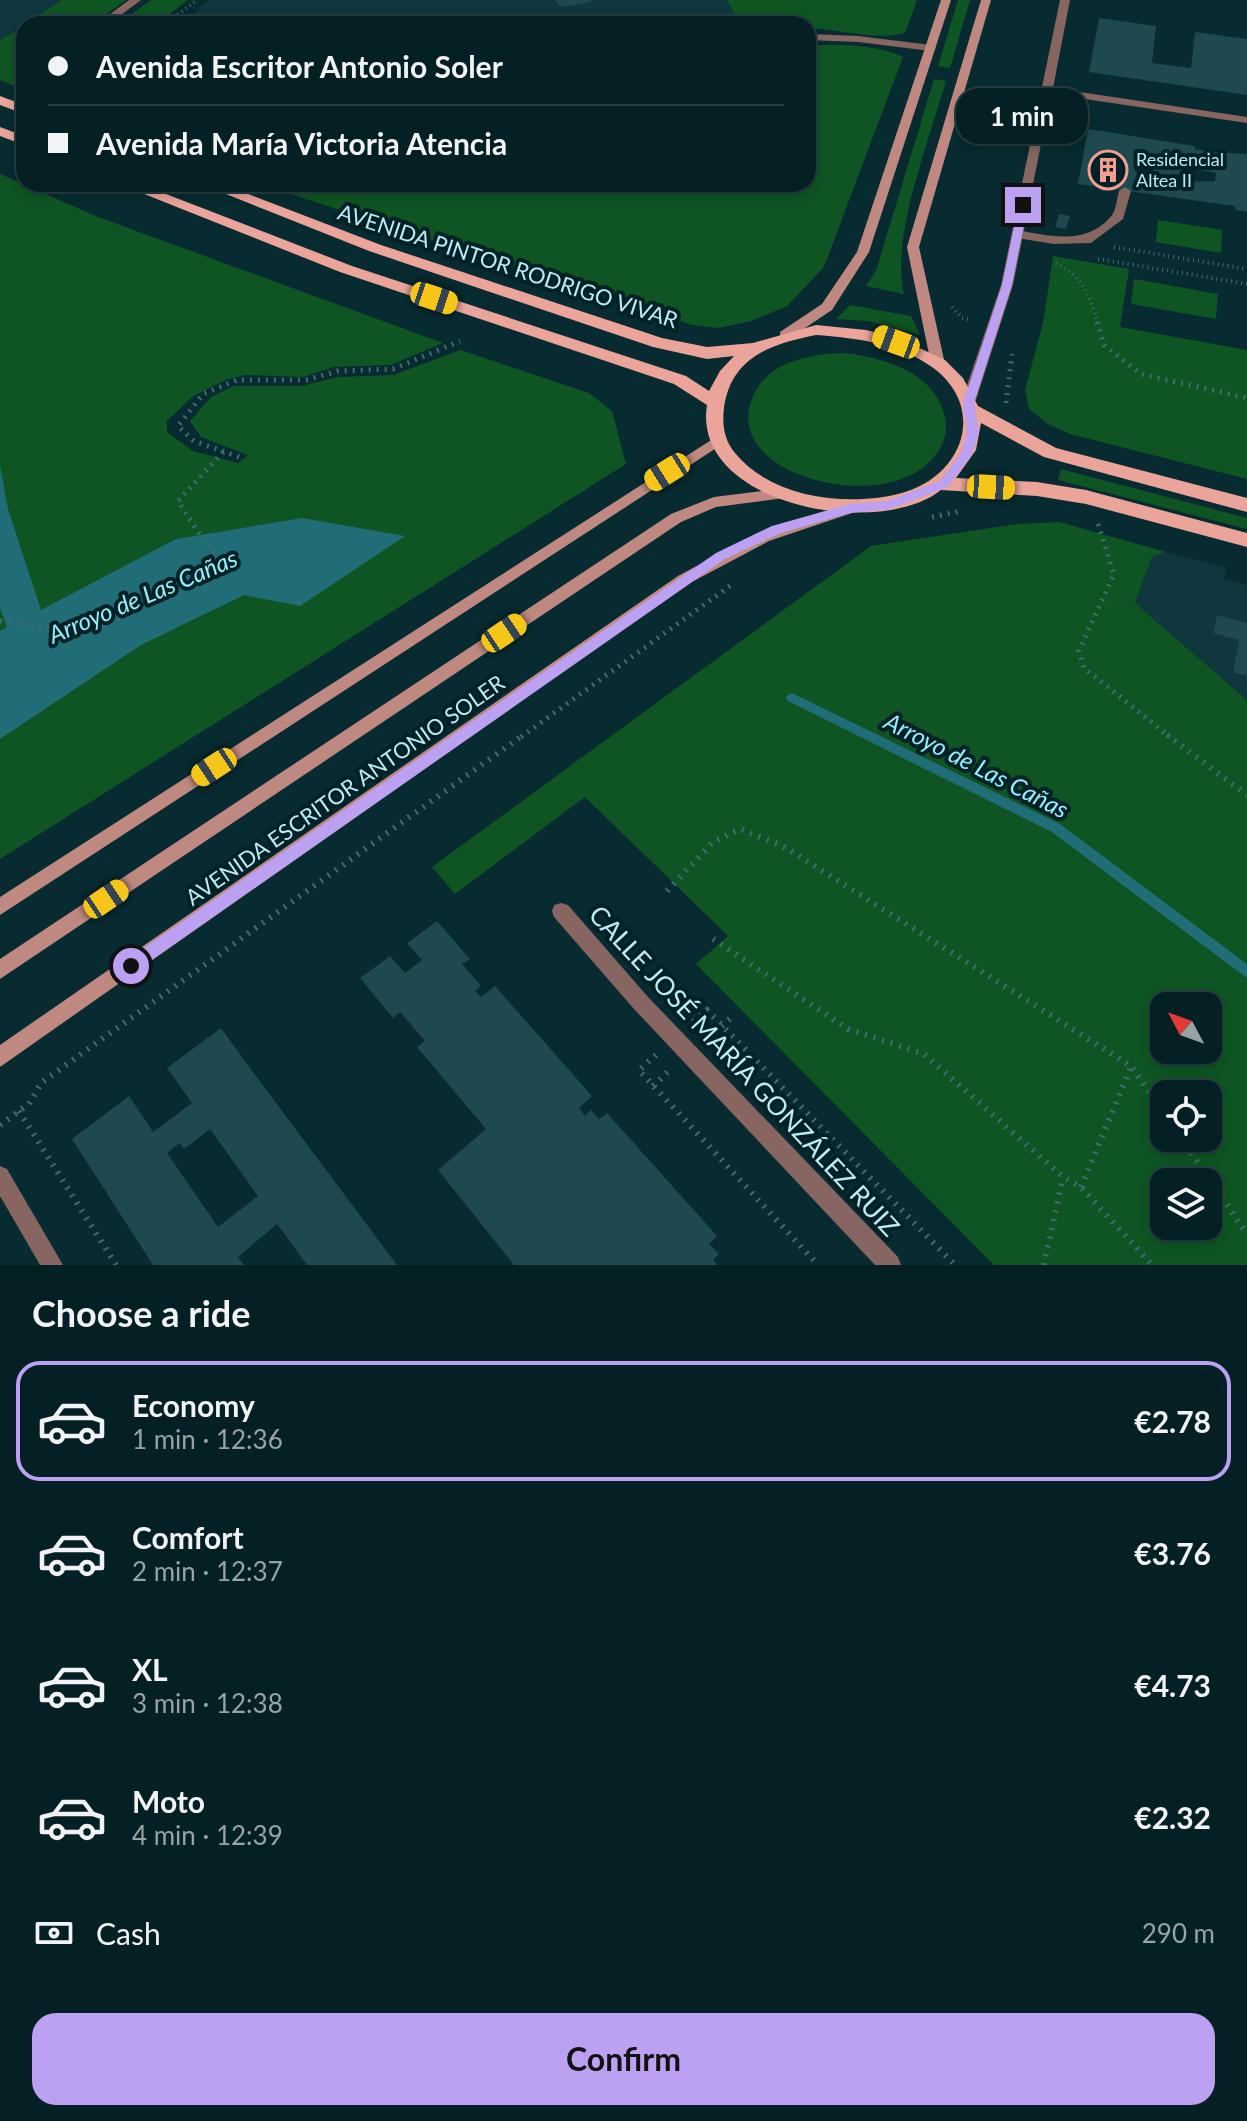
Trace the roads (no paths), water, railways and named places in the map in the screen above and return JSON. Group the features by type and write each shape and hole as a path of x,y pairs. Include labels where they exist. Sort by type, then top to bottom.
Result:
{"main road":[{"path":"147,192 346,269 680,380 713,401"},
{"name":"AVENIDA PINTOR RODRIGO VIVAR","path":"229,192 375,248 659,343 707,353 753,348"},
{"path":"944,484 966,454 973,432 969,406 958,385 938,364 911,348 881,336 838,330 785,335 753,348 727,369 713,401 711,422 725,452 753,479 779,494 809,503 850,508 890,505 944,484 1037,489 1086,497 1247,540"},
{"path":"969,406 1050,453 1247,505"}],"street":[{"path":"113,16 136,0"},
{"path":"785,335 827,307 863,252 946,0"},
{"path":"938,364 913,247 986,0"},
{"path":"969,406 1017,234 1065,0"},
{"path":"816,37 931,48"},
{"path":"1046,90 1247,120"},
{"path":"1017,234 1087,240 1119,216 1125,191"},
{"path":"0,907 719,440"},
{"name":"AVENIDA ESCRITOR ANTONIO SOLER","path":"0,970 676,518 714,502 779,494"},
{"name":"AVENIDA ESCRITOR ANTONIO SOLER","path":"0,1057 683,580 721,556 777,529 850,508"},
{"name":"CALLE JOSÉ MARÍA GONZÁLEZ RUIZ","path":"561,911 674,1038 890,1265"},
{"path":"0,1176 52,1265"}],"water":[{"path":"0,466 8,509 41,610 176,539 302,518 405,536 300,606 244,595 141,645 0,739 0,631 7,627 0,608"}],"waterway":[{"name":"Arroyo de Las Cañas","path":"792,698 1056,828 1247,972"}],"place":[{"name":"Residencial Altea II","path":"1108,170"}]}
